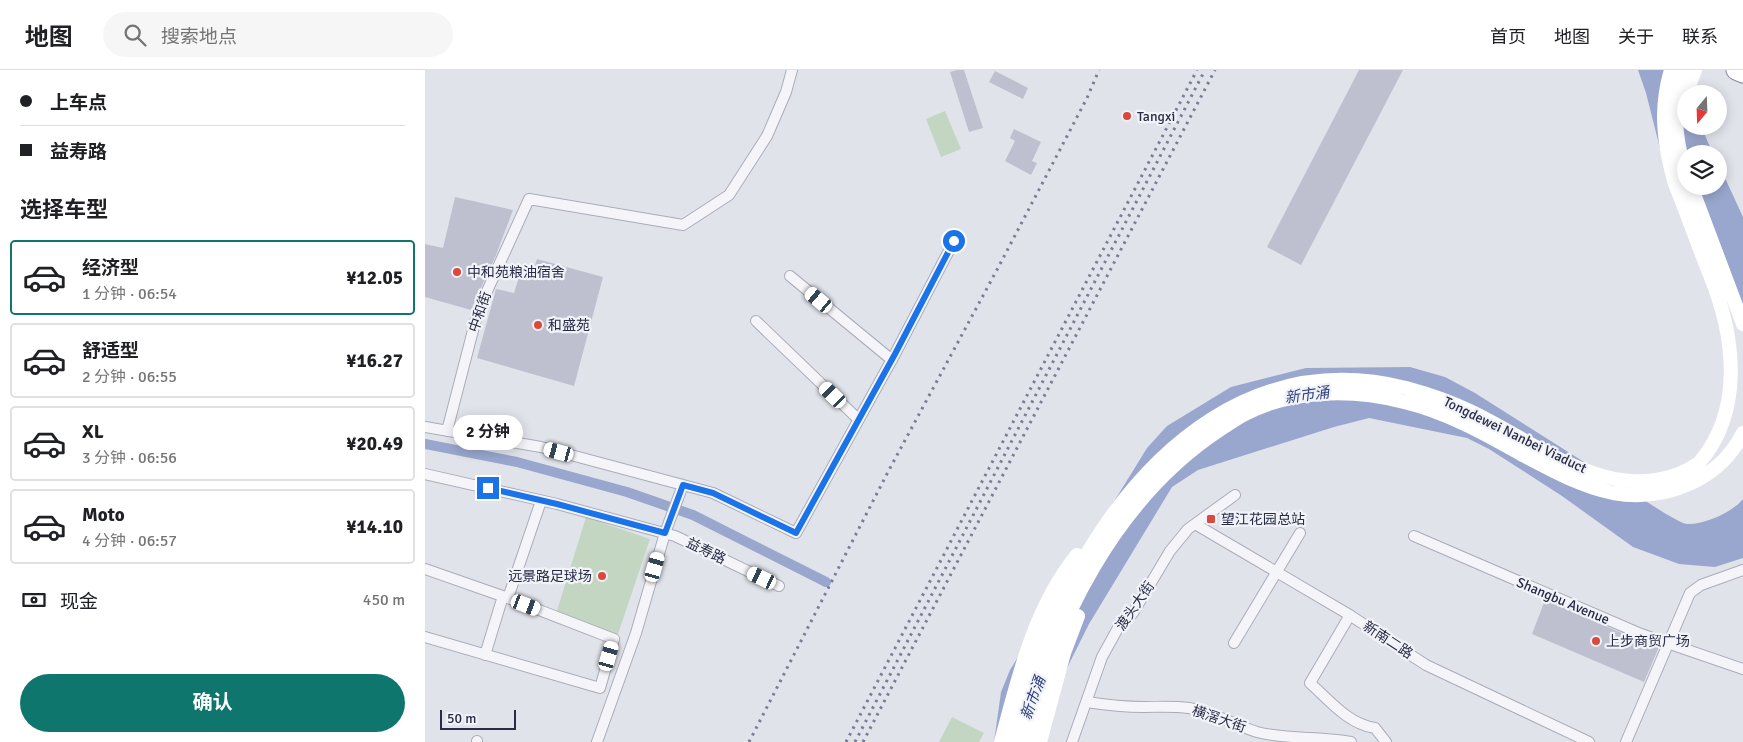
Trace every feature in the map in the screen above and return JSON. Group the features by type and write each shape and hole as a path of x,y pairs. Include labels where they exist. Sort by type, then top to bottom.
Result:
{"highway":[{"path":"1736,70 1743,73"}],"main road":[{"name":"Tongdewei Nanbei Viaduct","path":"1014,742 1032,675 1051,625 1076,572 1113,516 1149,472 1205,422 1227,409 1289,385 1333,380 1377,382 1425,393 1470,411 1557,458 1606,478 1631,481 1656,480 1683,472 1705,459 1717,448 1733,425 1740,401 1741,368 1733,332 1675,184 1668,160 1663,124 1671,70"},
{"path":"1679,145 1676,127 1678,90 1684,70"},
{"path":"1676,127 1695,70"},
{"path":"1694,195 1743,324"},
{"name":"Tongdewei Nanbei Viaduct","path":"1027,742 1046,670 1071,609 1103,551 1160,479 1189,453 1246,414 1302,396 1355,393 1386,398 1424,407 1462,422 1574,481 1616,493 1645,495 1666,492 1693,482 1718,466 1743,433"},
{"path":"1001,742 1026,652 1050,597 1074,558 1113,516"},
{"path":"1040,742 1064,653 1103,551"}],"street":[{"name":"中和街","path":"447,431 478,311 529,199 683,225 729,195 767,136 786,92 792,70"},
{"path":"425,427 541,447 713,493 796,533 892,360 954,241"},
{"path":"790,276 892,360"},
{"path":"756,321 858,419"},
{"name":"益寿路","path":"425,474 541,501 675,536 779,586"},
{"path":"597,742 636,633 665,533 683,485"},
{"name":"渡头大街","path":"1072,742 1102,657 1118,628 1133,613 1170,551 1188,529 1235,495"},
{"path":"485,655 541,501"},
{"name":"新南二路","path":"1195,524 1350,615 1426,665 1589,742"},
{"path":"1234,643 1300,533"},
{"name":"Shangbu Avenue","path":"1414,536 1599,617 1668,644 1743,669"},
{"path":"425,569 506,597 614,639 600,688 425,637"},
{"path":"1627,742 1690,593 1701,585 1743,570"},
{"path":"1350,615 1310,683 1348,717 1363,726 1375,728 1386,742"},
{"name":"横滘大街","path":"1087,702 1109,706 1170,706 1190,708 1207,712 1259,732 1351,742"}],"green space":[{"path":"945,111 961,149 941,157 926,119"},
{"name":"远景路足球场","path":"586,517 650,539 617,637 556,614"},
{"path":"952,717 984,733 979,742 939,742"}],"water":[{"path":"1638,70 1684,70 1685,85 1677,85 1677,135 1705,135 1709,145 1677,145 1677,162 1666,172 1646,93"},
{"path":"1727,182 1743,217 1743,305 1701,195 1727,195"},
{"name":"新市涌","path":"1410,367 1445,377 1475,393 1666,514 1687,524 1710,520 1732,509 1743,499 1743,558 1715,567 1679,564 1633,547 1562,496 1489,449 1467,438 1369,418 1334,427 1198,470 1172,487 1089,624 1054,694 1044,742 994,742 1001,692 1010,670 1147,448 1167,426 1231,387 1306,368"}],"building":[{"path":"964,70 983,128 969,132 950,72"},
{"path":"1359,70 1403,70 1301,265 1267,247"},
{"path":"995,71 1028,88 1023,99 989,82"},
{"path":"1014,129 1041,142 1032,161 1037,163 1031,175 1005,161 1015,141 1010,138"},
{"name":"中和苑粮油宿舍","path":"455,197 513,210 496,255 471,310 425,297 425,244 443,248"},
{"name":"和盛苑","path":"537,259 603,277 574,386 477,358 496,289 514,293 520,274 531,278"},
{"name":"上步商贸广场","path":"1545,600 1638,640 1659,647 1644,682 1532,634"}],"waterway":[{"path":"425,444 517,462 627,492 693,515 826,582"}],"railway":[{"path":"749,742 889,470 1087,98 1099,70"},
{"path":"846,742 1197,70"},
{"path":"855,742 1205,70"},
{"path":"863,742 1215,70"}],"place":[{"name":"Tangxi","path":"1127,116"},
{"name":"中和苑粮油宿舍","path":"457,272"},
{"name":"和盛苑","path":"538,325"},
{"name":"望江花园总站","path":"1211,519"},
{"name":"远景路足球场","path":"602,576"},
{"name":"上步商贸广场","path":"1596,641"}],"route":[{"path":"488,488 665,533 683,485 713,493 796,533 895,354 954,241"}]}
